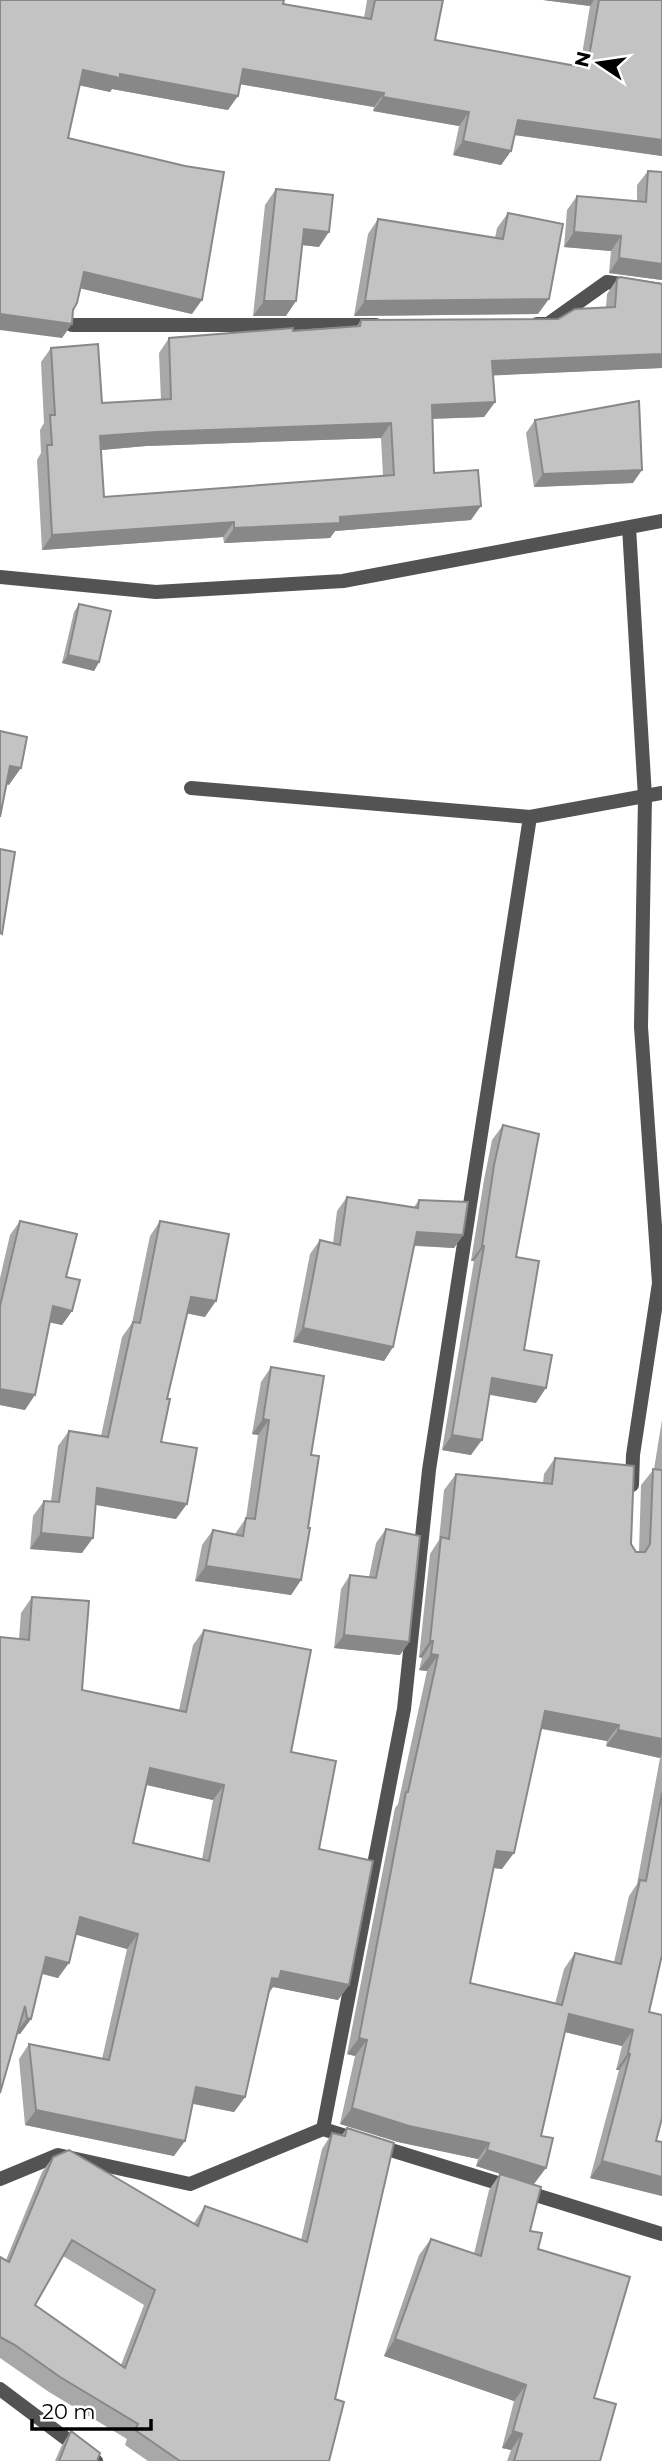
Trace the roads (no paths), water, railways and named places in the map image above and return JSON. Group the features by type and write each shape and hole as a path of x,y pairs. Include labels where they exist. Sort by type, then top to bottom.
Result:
{"street":[{"path":"521,324 548,324 607,282 662,290"},
{"path":"72,325 397,325"},
{"path":"0,577 156,592 343,581 662,521"},
{"path":"629,527 645,797 641,1027 659,1283 633,1455 631,1494"},
{"path":"191,788 530,817 662,793"},
{"path":"323,2129 404,1709 429,1470 530,817"},
{"path":"0,2179 58,2155 190,2184 323,2129 662,2234"},
{"path":"0,2389 96,2461"}]}
